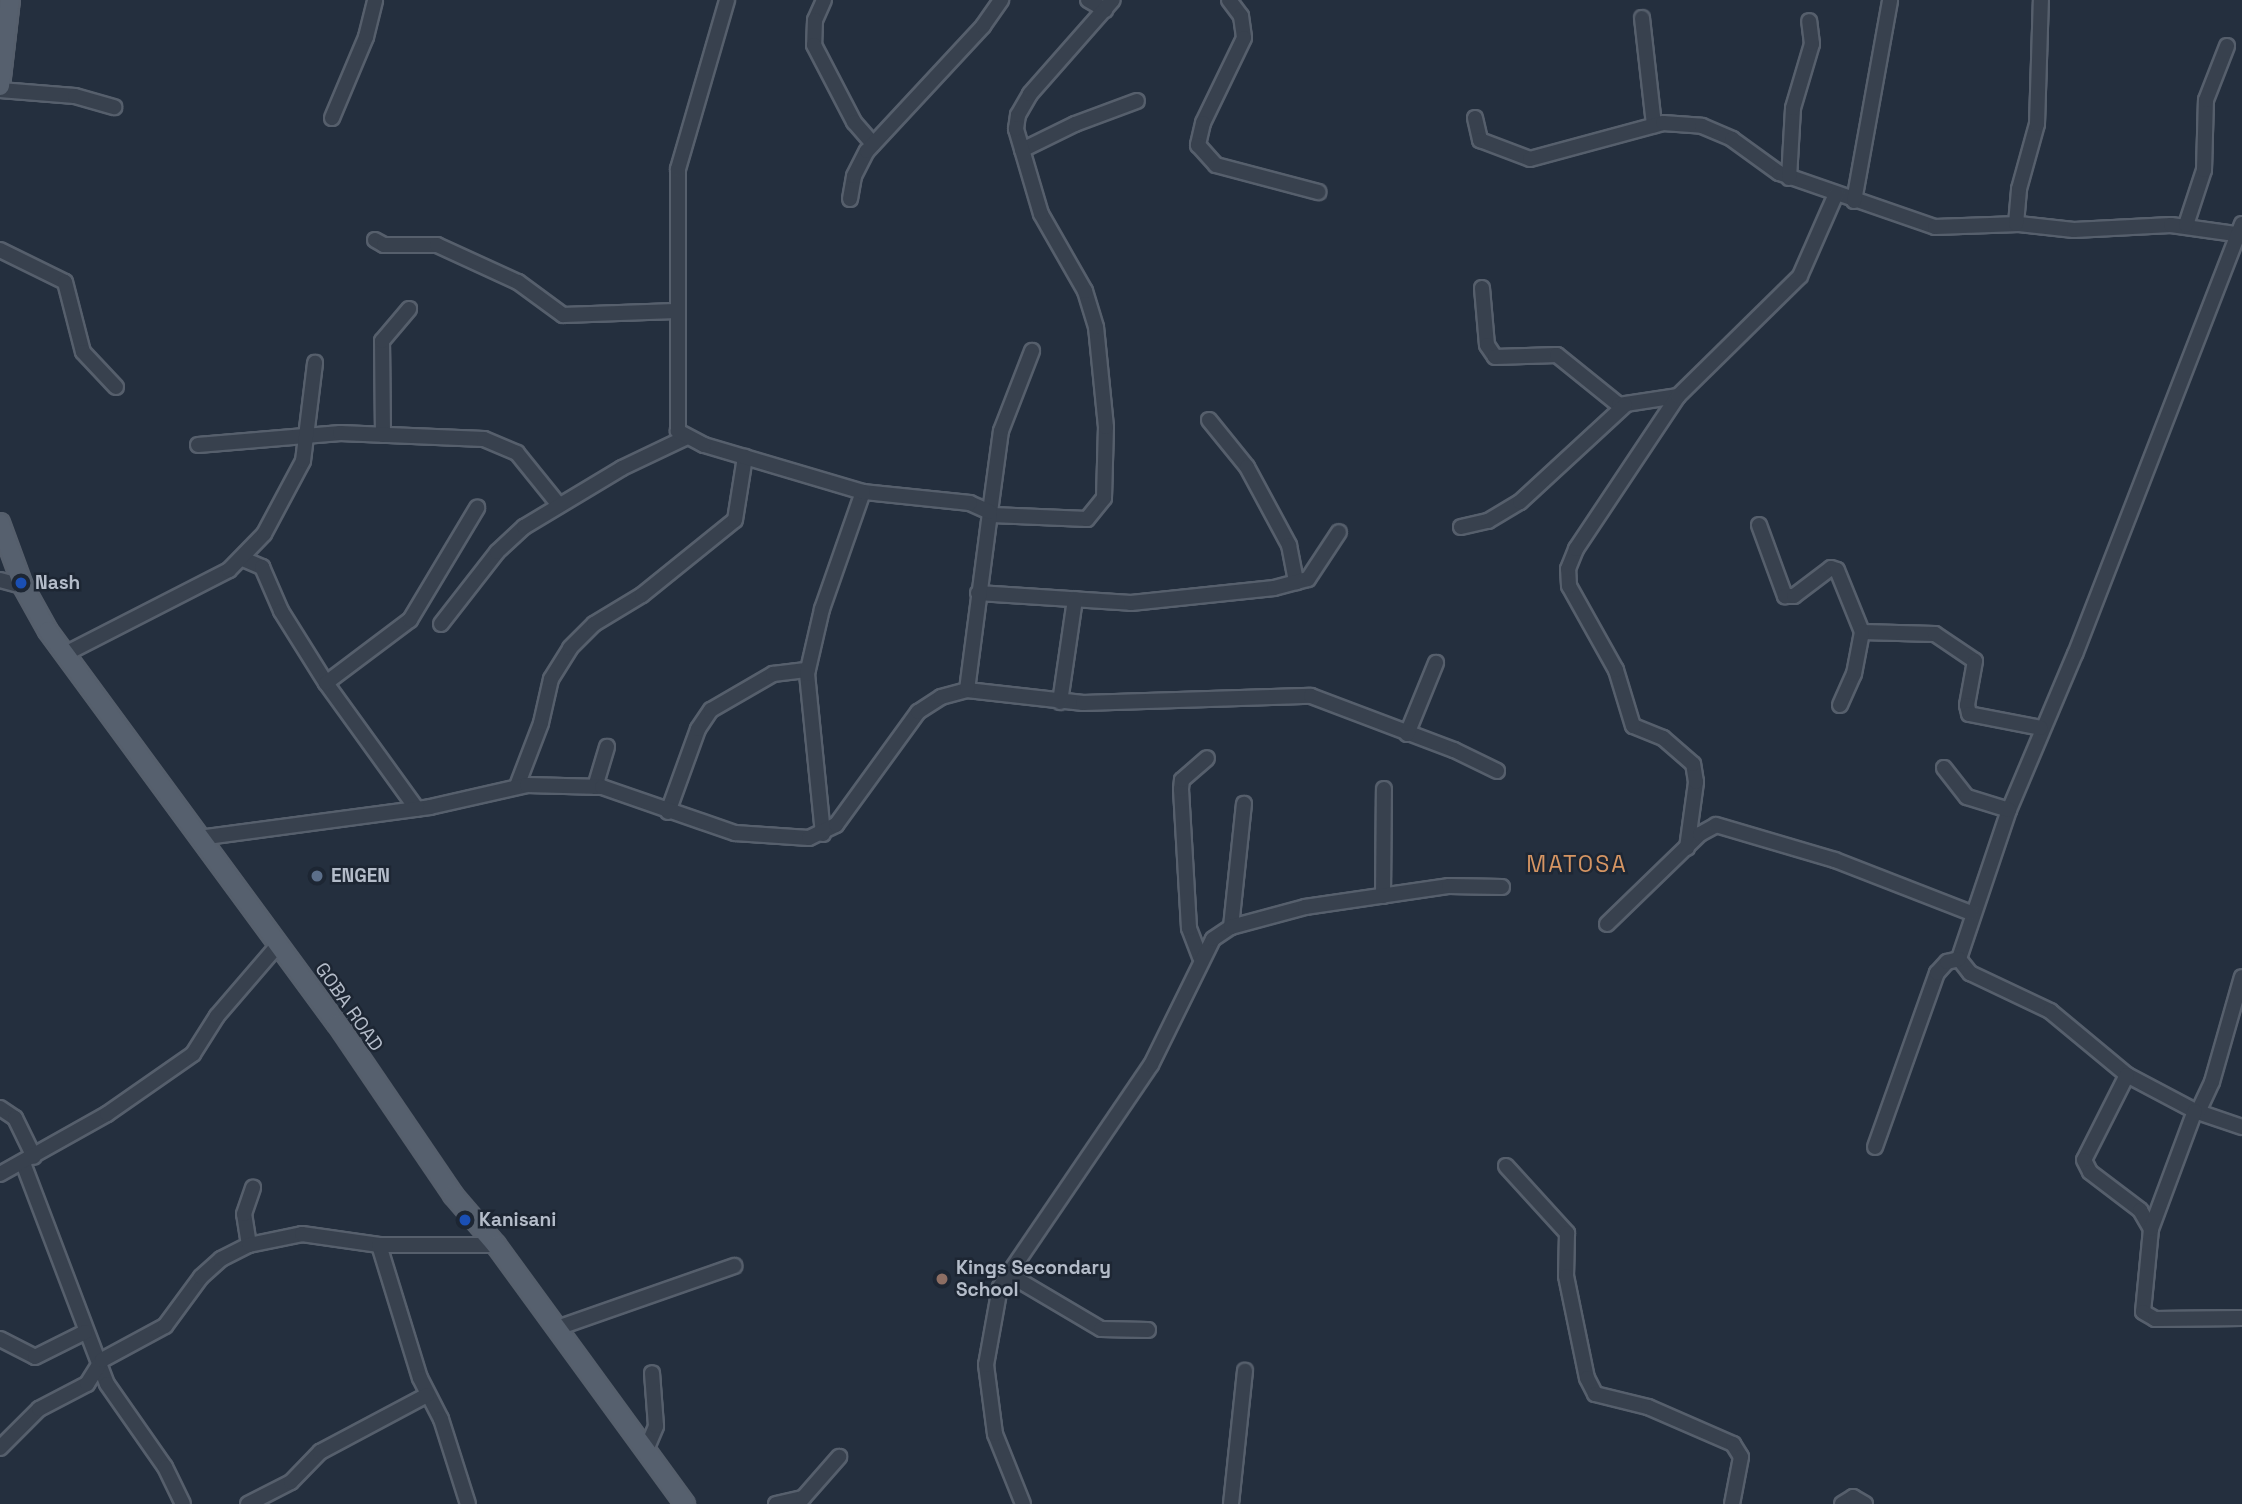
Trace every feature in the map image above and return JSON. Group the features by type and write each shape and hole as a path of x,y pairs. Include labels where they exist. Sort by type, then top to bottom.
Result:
{"main road":[{"path":"0,88 10,0"},
{"name":"GOBA ROAD","path":"0,523 23,586 48,631 67,653 198,838 279,944 453,1195 496,1245 685,1504"}],"street":[{"path":"0,7 3,0"},
{"path":"331,118 366,37 375,0"},
{"path":"727,0 681,147 675,422 685,438 863,492 970,503 991,514 1087,519 1101,507 1105,491 1106,427 1096,327 1075,271 1041,214 1016,129 1023,104 1109,5 1088,0"},
{"path":"824,0 815,20 814,45 854,122 873,144"},
{"path":"850,199 856,168 873,144 983,26 1001,0"},
{"path":"1229,0 1241,16 1244,38 1203,123 1198,145 1216,165 1318,192"},
{"path":"1854,201 1890,0"},
{"path":"2016,224 2019,190 2037,124 2040,0"},
{"path":"1642,18 1654,125"},
{"path":"1789,178 1793,108 1812,44 1809,21"},
{"path":"2186,225 2204,170 2206,100 2227,46"},
{"path":"0,88 75,96 114,107"},
{"path":"1022,150 1074,124 1137,101"},
{"path":"1475,118 1480,140 1528,159 1654,125 1686,122 1712,129 1789,178 1935,227 2016,224 2074,230 2186,225 2241,231 2075,654 2041,728 2009,810 1971,914 1959,959"},
{"path":"1687,848 1696,782 1693,764 1663,738 1633,726 1616,670 1567,578 1576,550 1678,396 1795,283 1836,194"},
{"path":"374,240 384,245 437,244 518,282 563,314 676,311"},
{"path":"0,250 65,282 83,352 116,387"},
{"path":"1482,288 1487,345 1495,357 1557,355 1602,394 1625,405"},
{"path":"383,435 382,341 409,309"},
{"path":"967,690 978,593 991,514 995,457 1004,419 1032,351"},
{"path":"67,653 243,559 278,513 303,461 315,363"},
{"path":"1461,527 1488,521 1520,502 1625,405 1678,396"},
{"path":"1209,420 1247,467 1289,545 1296,582"},
{"path":"198,445 308,435 477,438 505,445 522,457 559,505"},
{"path":"441,624 507,541 559,505 685,438"},
{"path":"517,786 541,723 551,679 570,648 594,624 642,595 734,520 745,457"},
{"path":"823,834 808,670 822,609 863,492"},
{"path":"326,683 410,620 477,508"},
{"path":"1759,525 1786,596 1794,596 1831,568 1837,570 1862,632 1854,674 1840,705"},
{"path":"978,593 1140,602 1274,588 1308,579 1339,532"},
{"path":"243,559 258,564 265,572 281,611 326,683 417,809"},
{"path":"0,580 23,586"},
{"path":"1060,702 1074,599"},
{"path":"1862,632 1935,634 1975,661 1967,705 1969,715 2041,728"},
{"path":"1407,734 1436,663"},
{"path":"668,812 698,729 711,710 773,674 808,670"},
{"path":"198,838 417,809 517,786 595,786 735,833 798,839 823,834 843,817 918,712 941,697 967,690 1060,702 1311,696 1497,771"},
{"path":"595,786 607,747"},
{"path":"1200,957 1189,928 1181,789 1182,780 1207,758"},
{"path":"1944,768 1967,797 2009,810"},
{"path":"1383,896 1384,789"},
{"path":"1231,927 1244,804"},
{"path":"1607,924 1707,827 1722,826 1835,860 1971,914"},
{"path":"1023,1504 995,1434 986,1365 996,1300 1008,1274 1151,1065 1200,957 1217,934 1231,927 1305,907 1449,886 1502,887"},
{"path":"0,1174 29,1160 193,1054 217,1016 279,944"},
{"path":"1959,959 1970,973 2050,1011 2127,1075 2196,1111 2242,1127"},
{"path":"1875,1147 1937,973 1947,962 1959,959"},
{"path":"2242,977 2232,1022 2151,1229 2142,1300 2146,1317 2242,1318"},
{"path":"2127,1075 2105,1112 2085,1165 2125,1194 2151,1229"},
{"path":"0,1108 15,1118 85,1332 107,1384 165,1467 183,1504"},
{"path":"1506,1166 1567,1233 1566,1276 1587,1378 1595,1395 1648,1407 1733,1444 1741,1457 1732,1504"},
{"path":"249,1245 244,1214 253,1188"},
{"path":"0,1448 39,1409 87,1384 99,1363 165,1326 191,1287 221,1259 249,1245 302,1234 379,1245 496,1245"},
{"path":"379,1245 428,1395 441,1419 468,1504"},
{"path":"557,1328 734,1266"},
{"path":"1008,1274 1106,1331 1148,1330"},
{"path":"0,1339 36,1357 85,1332"},
{"path":"1231,1504 1245,1371"},
{"path":"646,1450 656,1426 652,1373"},
{"path":"248,1504 282,1489 320,1452 428,1395"},
{"path":"776,1504 803,1498 839,1457"},
{"path":"1842,1504 1853,1497 1865,1504"}],"place":[{"name":"Nash","path":"21,583"},
{"name":"ENGEN","path":"317,876"},
{"name":"Kanisani","path":"465,1220"},
{"name":"Kings Secondary School","path":"942,1279"}],"district":[{"name":"MATOSA","path":"1577,864"}]}
